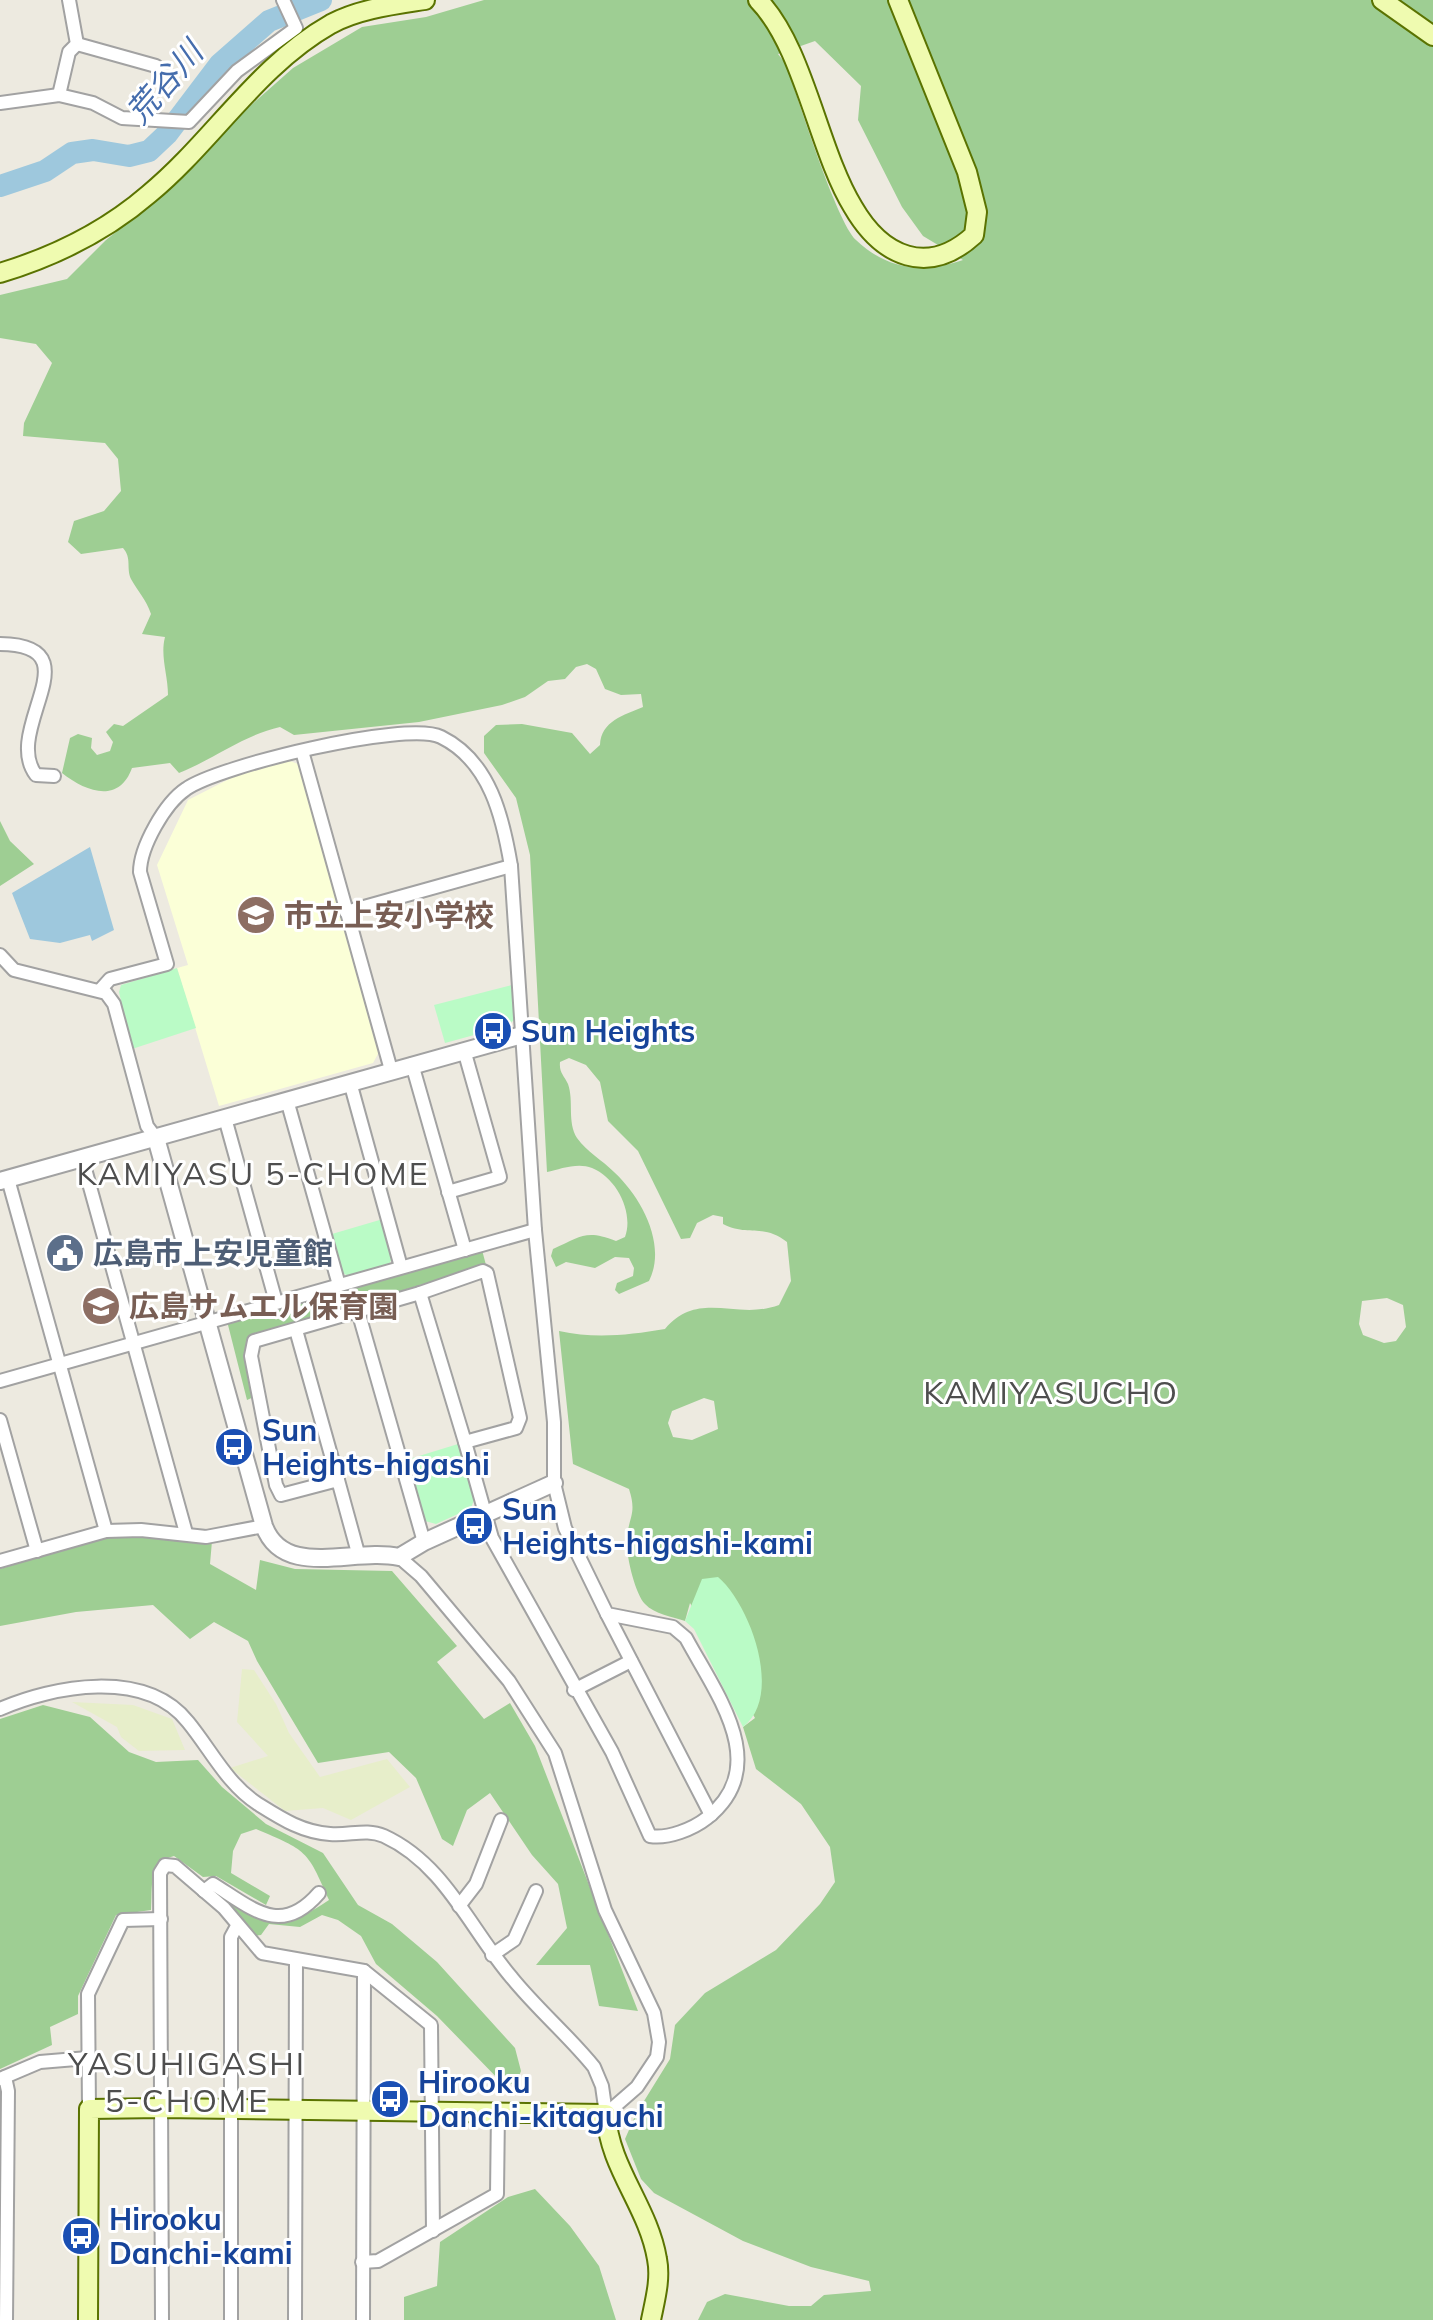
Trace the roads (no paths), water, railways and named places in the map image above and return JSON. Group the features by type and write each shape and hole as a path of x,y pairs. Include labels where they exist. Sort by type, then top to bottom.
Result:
{"main road":[{"path":"0,273 39,261 108,226 151,193 267,72 332,24 365,11 425,0"},
{"path":"758,0 781,32 853,207 887,245 909,256 927,260 945,257 974,235 977,212 967,172 898,0"},
{"path":"1382,0 1433,36"},
{"path":"88,2320 89,2109 363,2108 606,2114 611,2147 649,2227 658,2261 658,2289 651,2320"}],"street":[{"path":"69,0 77,44"},
{"path":"0,103 59,95 93,103 122,118 189,122 237,71 296,28 283,0"},
{"path":"77,44 156,66"},
{"path":"59,95 69,52 77,44"},
{"path":"0,644 24,644 35,650 44,662 45,684 30,722 30,768 36,775 54,776"},
{"path":"101,989 110,979 167,964 140,872 140,859 174,798 188,786 234,769 333,742 422,732 439,736 459,749 488,785 504,826 511,866 535,1230 554,1422 554,1483 569,1539 711,1815"},
{"path":"302,751 391,1070"},
{"path":"346,912 511,866"},
{"path":"0,955 14,970"},
{"path":"0,975 14,970 101,989 114,1004 147,1126 156,1138 268,1537 284,1552 299,1558 358,1553 399,1557 421,1576 509,1681 555,1753 576,1809 605,1910 654,2013 659,2042 657,2057 637,2087 606,2114"},
{"path":"106,1531 60,1364 4,1180 522,1035"},
{"path":"448,1192 500,1177 464,1050"},
{"path":"412,1064 465,1250"},
{"path":"350,1082 401,1267"},
{"path":"287,1100 339,1285"},
{"path":"225,1118 276,1302"},
{"path":"82,1158 186,1533"},
{"path":"0,1381 535,1230"},
{"path":"338,1480 281,1495 276,1485 251,1356 254,1341 420,1293 483,1271 487,1273 520,1418 516,1428 465,1442"},
{"path":"420,1293 492,1538 574,1690 612,1752 650,1836 661,1838 699,1824 728,1800 739,1771 733,1727 686,1638 673,1627 607,1614"},
{"path":"358,1311 424,1542"},
{"path":"296,1330 358,1553"},
{"path":"0,1420 37,1551"},
{"path":"399,1557 424,1542 554,1483"},
{"path":"0,1561 106,1531 186,1533 206,1537 264,1526"},
{"path":"574,1690 631,1661"},
{"path":"0,1709 54,1692 84,1687 108,1688 155,1698 186,1719 224,1773 253,1800 290,1824 333,1835 371,1832 383,1835 428,1863 492,1955 594,2067 602,2086 606,2114"},
{"path":"459,1906 476,1884 501,1820"},
{"path":"162,2320 160,1873 165,1865 175,1866 204,1891 262,1953 364,1971 431,2025 433,2231"},
{"path":"204,1891 213,1884 254,1910 282,1917 305,1910 319,1893"},
{"path":"492,1955 514,1940 536,1891"},
{"path":"89,2109 88,1994 123,1920 161,1919"},
{"path":"231,2320 231,1937 237,1926"},
{"path":"295,2320 296,1960"},
{"path":"363,2320 364,1971"},
{"path":"6,2320 8,2091 2,2078 40,2062 88,2058"},
{"path":"362,2262 378,2261 497,2194 498,2110"}],"water":[{"path":"90,847 114,930 92,941 90,935 60,943 30,939 12,893"}],"waterway":[{"name":"荒谷川","path":"0,186 45,171 72,153 93,150 129,156 149,151 167,134 220,64 269,21 321,0"}],"place":[{"name":"市立上安小学校","path":"256,915"},
{"name":"Sun Heights","path":"493,1031"},
{"name":"広島市上安児童館","path":"65,1253"},
{"name":"広島サムエル保育園","path":"101,1306"},
{"name":"Sun Heights-higashi","path":"234,1447"},
{"name":"Sun Heights-higashi-kami","path":"474,1526"},
{"name":"Hirooku Danchi-kitaguchi","path":"390,2099"},
{"name":"Hirooku Danchi-kami","path":"81,2236"}],"district":[{"name":"KAMIYASU 5-CHOME","path":"253,1173"},
{"name":"KAMIYASUCHO","path":"1051,1392"},
{"name":"YASUHIGASHI 5-CHOME","path":"187,2082"}]}
